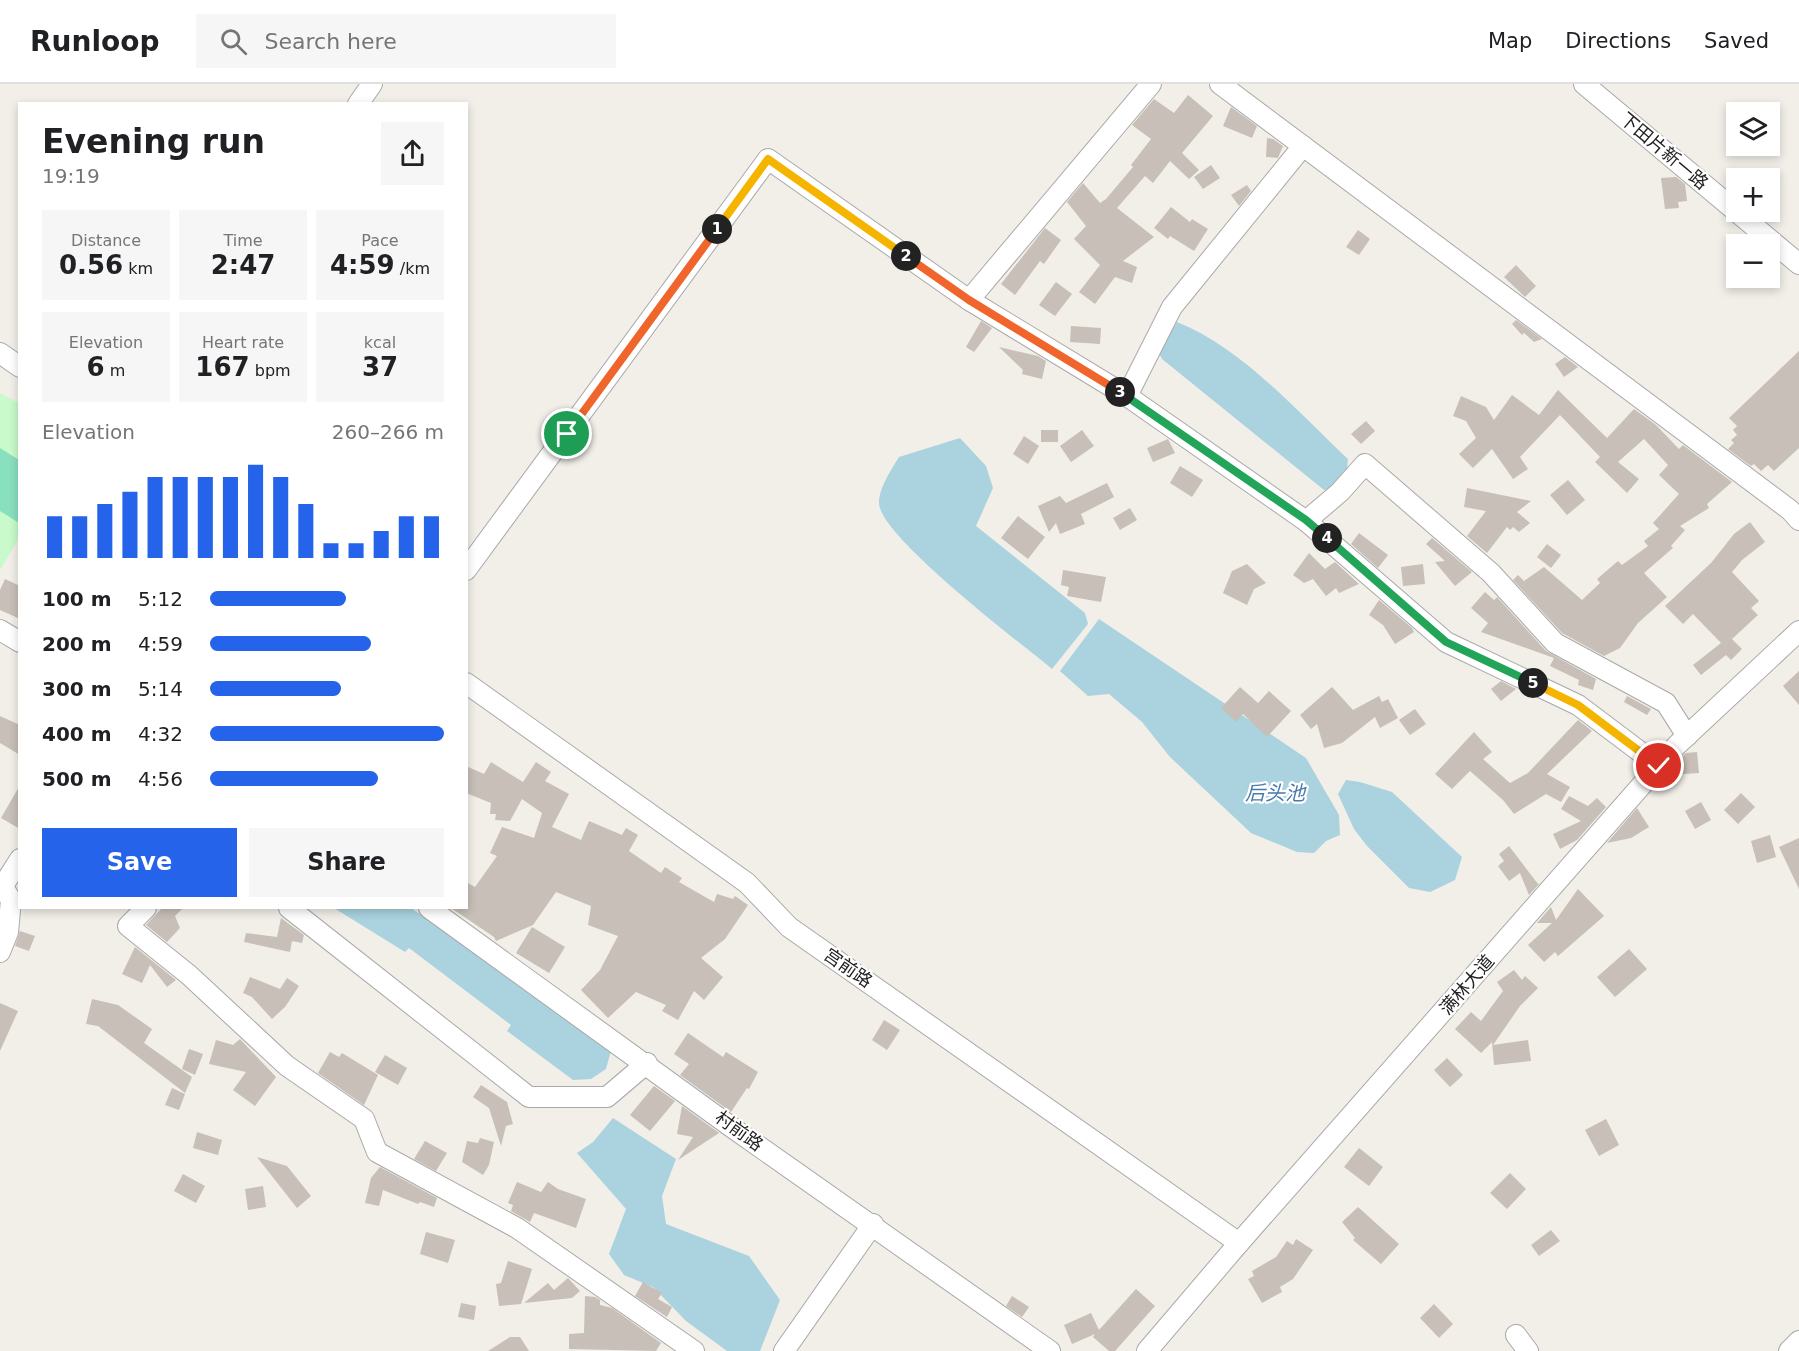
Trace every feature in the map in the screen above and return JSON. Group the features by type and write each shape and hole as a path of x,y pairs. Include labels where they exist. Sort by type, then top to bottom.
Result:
{"street":[{"path":"359,102 372,84"},
{"path":"969,300 1151,84"},
{"path":"1220,84 1790,510 1799,520"},
{"name":"下田片新一路","path":"1584,84 1799,264"},
{"path":"1127,396 1172,307 1303,146"},
{"path":"468,567 768,159 969,300 1127,396 1306,520 1446,642 1578,705 1659,766"},
{"path":"0,353 18,365"},
{"path":"1306,520 1340,492 1365,464 1491,573 1556,643 1666,703 1688,736"},
{"path":"0,630 18,641"},
{"name":"满林大道","path":"1147,1351 1239,1243 1659,766 1799,631"},
{"name":"宫前路","path":"468,683 747,883 789,927 1239,1243"},
{"path":"0,952 8,932 11,900 1,884 18,862"},
{"path":"145,909 128,926 189,975 287,1066 364,1119 377,1152 517,1228 694,1351"},
{"path":"290,909 529,1097 607,1097 647,1063"},
{"name":"村前路","path":"430,909 647,1063 730,1126 873,1224 1050,1351"},
{"path":"784,1351 873,1224"},
{"path":"1516,1335 1528,1351"},
{"path":"1789,1351 1799,1341"}],"green space":[{"path":"0,393 18,403 18,540 0,570"},
{"path":"0,448 18,459 18,522 0,511"}],"water":[{"path":"1177,322 1224,347 1246,364 1268,382 1348,459 1347,471 1334,489 1324,490 1162,359 1159,353"},
{"path":"960,438 986,466 993,488 976,526 1085,613 1088,624 1052,669 954,589 902,539 885,519 879,503 881,491 899,457"},
{"name":"后头池","path":"1099,619 1306,758 1339,815 1340,835 1326,841 1314,853 1297,852 1251,833 1170,757 1142,722 1109,694 1088,696 1060,671"},
{"path":"1346,780 1392,792 1462,857 1455,880 1430,892 1409,888 1367,846 1354,829 1338,794"},
{"path":"336,909 412,909 612,1047 606,1069 591,1079 573,1080 507,1031 511,1025 409,948 405,952"},
{"path":"613,1118 676,1159 662,1196 666,1224 749,1256 780,1300 760,1351 727,1351 686,1321 653,1287 624,1275 609,1254 626,1209 577,1153 593,1142"}],"building":[{"path":"1188,95 1213,116 1182,153 1199,170 1189,179 1170,161 1153,183 1145,176 1117,208 1154,237 1123,261 1137,267 1132,283 1115,277 1095,304 1079,292 1100,265 1074,239 1086,226 1067,202 1083,183 1100,203 1106,199 1133,167 1131,165 1151,139 1132,125 1154,99 1174,113"},
{"path":"1231,107 1257,126 1252,138 1223,126"},
{"path":"1267,138 1283,146 1278,158 1266,157"},
{"path":"1211,165 1220,178 1203,189 1194,177"},
{"path":"1676,177 1685,184 1687,201 1678,202 1679,208 1665,209 1661,178"},
{"path":"1247,185 1251,191 1239,206 1231,195"},
{"path":"1171,207 1190,222 1192,219 1208,229 1194,251 1170,236 1168,239 1154,228"},
{"path":"1045,228 1061,240 1044,264 1040,261 1015,295 1001,284"},
{"path":"1358,230 1370,239 1359,255 1346,247"},
{"path":"1516,265 1536,286 1525,297 1504,277"},
{"path":"1056,282 1072,294 1055,316 1039,305"},
{"path":"1516,320 1542,339 1534,342 1524,333 1522,335 1512,324"},
{"path":"981,321 992,328 974,352 966,347"},
{"path":"1071,326 1101,328 1100,344 1070,342"},
{"path":"999,347 1038,356 1046,361 1042,379 1022,374 1023,370"},
{"path":"1799,351 1799,448 1774,471 1768,465 1761,471 1754,464 1751,466 1728,449 1734,443 1731,440 1737,435 1733,430 1737,426 1729,418"},
{"path":"1565,357 1578,367 1564,377 1555,364"},
{"path":"1558,390 1607,438 1634,409 1656,425 1679,449 1683,445 1732,482 1707,504 1709,508 1680,526 1685,530 1671,546 1673,548 1644,573 1667,597 1638,623 1620,648 1604,656 1562,633 1513,580 1518,575 1524,581 1544,567 1582,600 1600,583 1597,579 1618,561 1622,565 1648,546 1644,541 1659,529 1653,523 1679,494 1659,475 1668,465 1644,439 1618,462 1639,479 1627,493 1595,462 1600,457 1560,415 1520,457 1528,469 1513,479 1492,449 1473,468 1459,454 1476,438 1466,421 1453,416 1461,396 1486,407 1494,420 1512,395 1539,415"},
{"path":"1366,421 1375,431 1361,444 1351,434"},
{"path":"1041,430 1058,430 1058,442 1041,442"},
{"path":"1082,430 1094,446 1071,462 1060,446"},
{"path":"1024,436 1039,446 1028,464 1013,454"},
{"path":"1168,439 1175,453 1153,462 1147,448"},
{"path":"1180,466 1203,480 1192,497 1170,483"},
{"path":"1568,480 1585,500 1567,515 1550,495"},
{"path":"1107,483 1114,497 1081,514 1085,524 1060,534 1056,523 1049,532 1038,506 1060,496 1066,503"},
{"path":"1467,488 1531,501 1517,512 1530,523 1519,532 1513,527 1510,530 1507,527 1487,553 1467,536 1486,511 1464,507"},
{"path":"1130,508 1137,520 1120,530 1113,518"},
{"path":"1018,516 1045,537 1028,559 1001,538"},
{"path":"1750,522 1765,542 1742,560 1732,572 1759,601 1751,608 1758,615 1732,639 1742,649 1731,660 1726,655 1701,675 1693,665 1721,643 1693,614 1683,624 1665,606 1711,563 1734,534"},
{"path":"1359,533 1388,555 1378,568 1351,544"},
{"path":"1432,538 1472,572 1455,586 1435,562 1445,561 1426,544"},
{"path":"1547,544 1561,555 1551,568 1537,557"},
{"path":"1309,553 1325,569 1335,562 1359,584 1339,593 1336,588 1326,596 1313,579 1304,583 1293,575"},
{"path":"1247,564 1266,583 1254,589 1247,605 1223,593 1232,571"},
{"path":"1423,564 1425,584 1403,586 1401,567"},
{"path":"1063,570 1106,577 1101,602 1067,596 1069,587 1061,585"},
{"path":"5,579 18,585 18,618 0,610 0,590"},
{"path":"1485,592 1494,600 1497,597 1546,651 1596,679 1593,690 1578,685 1579,680 1550,666 1554,658 1481,632 1488,623 1471,608"},
{"path":"1379,600 1414,632 1395,644 1383,625 1369,615"},
{"path":"1799,671 1799,705 1783,686"},
{"path":"1501,681 1516,689 1501,701 1491,689"},
{"path":"1240,687 1258,703 1269,691 1291,711 1267,737 1243,714 1236,722 1221,708"},
{"path":"1332,687 1353,710 1379,696 1382,702 1388,699 1398,718 1380,728 1375,717 1342,743 1324,748 1317,724 1311,729 1300,715"},
{"path":"1627,696 1651,709 1647,715 1624,702"},
{"path":"1415,709 1426,724 1410,735 1399,720"},
{"path":"0,716 18,724 18,754 0,743"},
{"path":"1578,720 1592,731 1547,774 1570,787 1561,802 1546,794 1514,814 1503,800 1470,771 1452,789 1435,774 1474,732 1492,752 1483,759 1510,783 1528,773"},
{"path":"1697,752 1699,773 1671,775 1671,770 1686,753"},
{"path":"491,762 523,782 536,762 551,772 545,781 569,794 552,827 581,840 589,821 622,835 626,828 638,835 629,851 661,873 665,867 682,878 679,882 714,902 717,894 733,899 735,896 748,905 725,939 701,958 723,977 704,1000 694,991 678,1020 662,1011 666,1005 636,992 608,1018 581,990 600,970 618,936 588,925 591,906 556,892 533,925 496,941 494,937 452,909 468,909 468,883 475,887 497,856 490,853 502,827 534,838 542,813 522,799 510,821 495,820 496,814 490,814 491,803 468,794 468,767 484,774"},
{"path":"18,788 18,828 1,818"},
{"path":"1741,793 1755,807 1738,824 1724,810"},
{"path":"1569,796 1588,806 1597,798 1606,807 1577,840 1560,849 1553,834 1581,821 1561,809"},
{"path":"1701,802 1711,820 1695,829 1685,811"},
{"path":"1637,808 1649,827 1631,838 1607,843"},
{"path":"1770,835 1776,857 1757,863 1751,841"},
{"path":"1799,838 1799,889 1779,847"},
{"path":"1509,846 1538,884 1540,883 1529,895 1520,873 1509,881 1498,866 1504,861 1499,854"},
{"path":"1578,889 1604,916 1558,956 1555,952 1544,962 1528,945 1552,923 1537,923 1551,907 1556,920"},
{"path":"161,909 182,909 175,916 180,928 167,942 146,925"},
{"path":"281,918 304,935 302,943 292,941 290,952 244,942 246,933 277,937"},
{"path":"532,927 565,947 549,973 516,953"},
{"path":"20,931 35,936 29,951 15,946"},
{"path":"135,947 176,980 167,987 150,965 142,983 122,974"},
{"path":"1629,949 1647,969 1615,997 1597,977"},
{"path":"1514,970 1522,980 1525,976 1538,988 1520,1006 1493,1045 1528,1040 1531,1061 1494,1065 1492,1042 1481,1053 1455,1029 1471,1012 1481,1021 1503,991 1497,982"},
{"path":"250,977 280,989 287,978 299,986 285,1007 272,1019 252,997 243,993"},
{"path":"92,999 118,1005 152,1029 144,1043 192,1077 185,1093 98,1026 86,1024"},
{"path":"0,1003 18,1011 0,1051"},
{"path":"884,1020 900,1030 887,1050 872,1040"},
{"path":"688,1033 723,1057 726,1052 758,1072 749,1089 747,1088 731,1112 680,1075 689,1064 674,1054"},
{"path":"240,1039 276,1077 255,1106 233,1090 246,1072 209,1064 216,1040 233,1045"},
{"path":"189,1049 203,1054 195,1075 182,1069"},
{"path":"330,1052 339,1057 342,1053 378,1075 364,1105 318,1073"},
{"path":"385,1055 407,1068 398,1085 375,1072"},
{"path":"1447,1058 1463,1075 1450,1087 1434,1070"},
{"path":"481,1085 507,1102 513,1124 506,1126 501,1146 489,1108 473,1097"},
{"path":"654,1086 675,1101 650,1131 630,1115"},
{"path":"172,1088 185,1094 179,1110 165,1105"},
{"path":"682,1106 719,1133 678,1160 693,1137 677,1134"},
{"path":"1606,1119 1619,1145 1599,1156 1585,1130"},
{"path":"197,1132 222,1140 218,1155 193,1148"},
{"path":"480,1138 494,1142 489,1165 483,1175 462,1162 467,1141 478,1143"},
{"path":"425,1141 447,1153 436,1171 414,1159"},
{"path":"1359,1148 1383,1167 1369,1186 1344,1167"},
{"path":"257,1157 287,1166 311,1196 297,1208"},
{"path":"380,1167 437,1198 434,1207 420,1202 418,1204 383,1190 379,1206 365,1203 371,1178"},
{"path":"1510,1173 1526,1189 1507,1209 1490,1193"},
{"path":"183,1174 205,1186 196,1203 174,1191"},
{"path":"517,1182 541,1192 548,1182 558,1189 586,1199 576,1228 534,1213 530,1222 511,1211 513,1205 508,1203"},
{"path":"263,1186 266,1207 248,1210 245,1189"},
{"path":"1358,1207 1399,1244 1381,1264 1353,1240 1355,1238 1342,1222"},
{"path":"1551,1230 1560,1241 1539,1256 1531,1245"},
{"path":"426,1232 455,1240 448,1263 420,1254"},
{"path":"1296,1239 1313,1250 1293,1279 1280,1287 1282,1292 1262,1303 1248,1279 1254,1276 1252,1271 1276,1257 1287,1241 1293,1245"},
{"path":"508,1261 532,1269 521,1304 499,1306 496,1284 501,1283"},
{"path":"568,1278 580,1291 572,1298 524,1303 548,1283 554,1290"},
{"path":"643,1282 662,1293 658,1299 672,1307 667,1317 635,1296"},
{"path":"1136,1289 1155,1306 1115,1351 1109,1351 1093,1337 1095,1334 1072,1344 1064,1325 1091,1313 1099,1330"},
{"path":"585,1296 600,1300 600,1305 612,1308 661,1343 656,1351 569,1349 569,1334 584,1333"},
{"path":"1012,1296 1029,1307 1022,1317 1006,1306"},
{"path":"461,1303 476,1306 474,1320 458,1317"},
{"path":"1434,1304 1453,1324 1439,1338 1420,1318"},
{"path":"510,1337 520,1337 529,1351 488,1351"}],"route":[{"path":"567,434 768,159 969,300 1127,396 1306,520 1446,642 1578,705 1659,766"}]}
